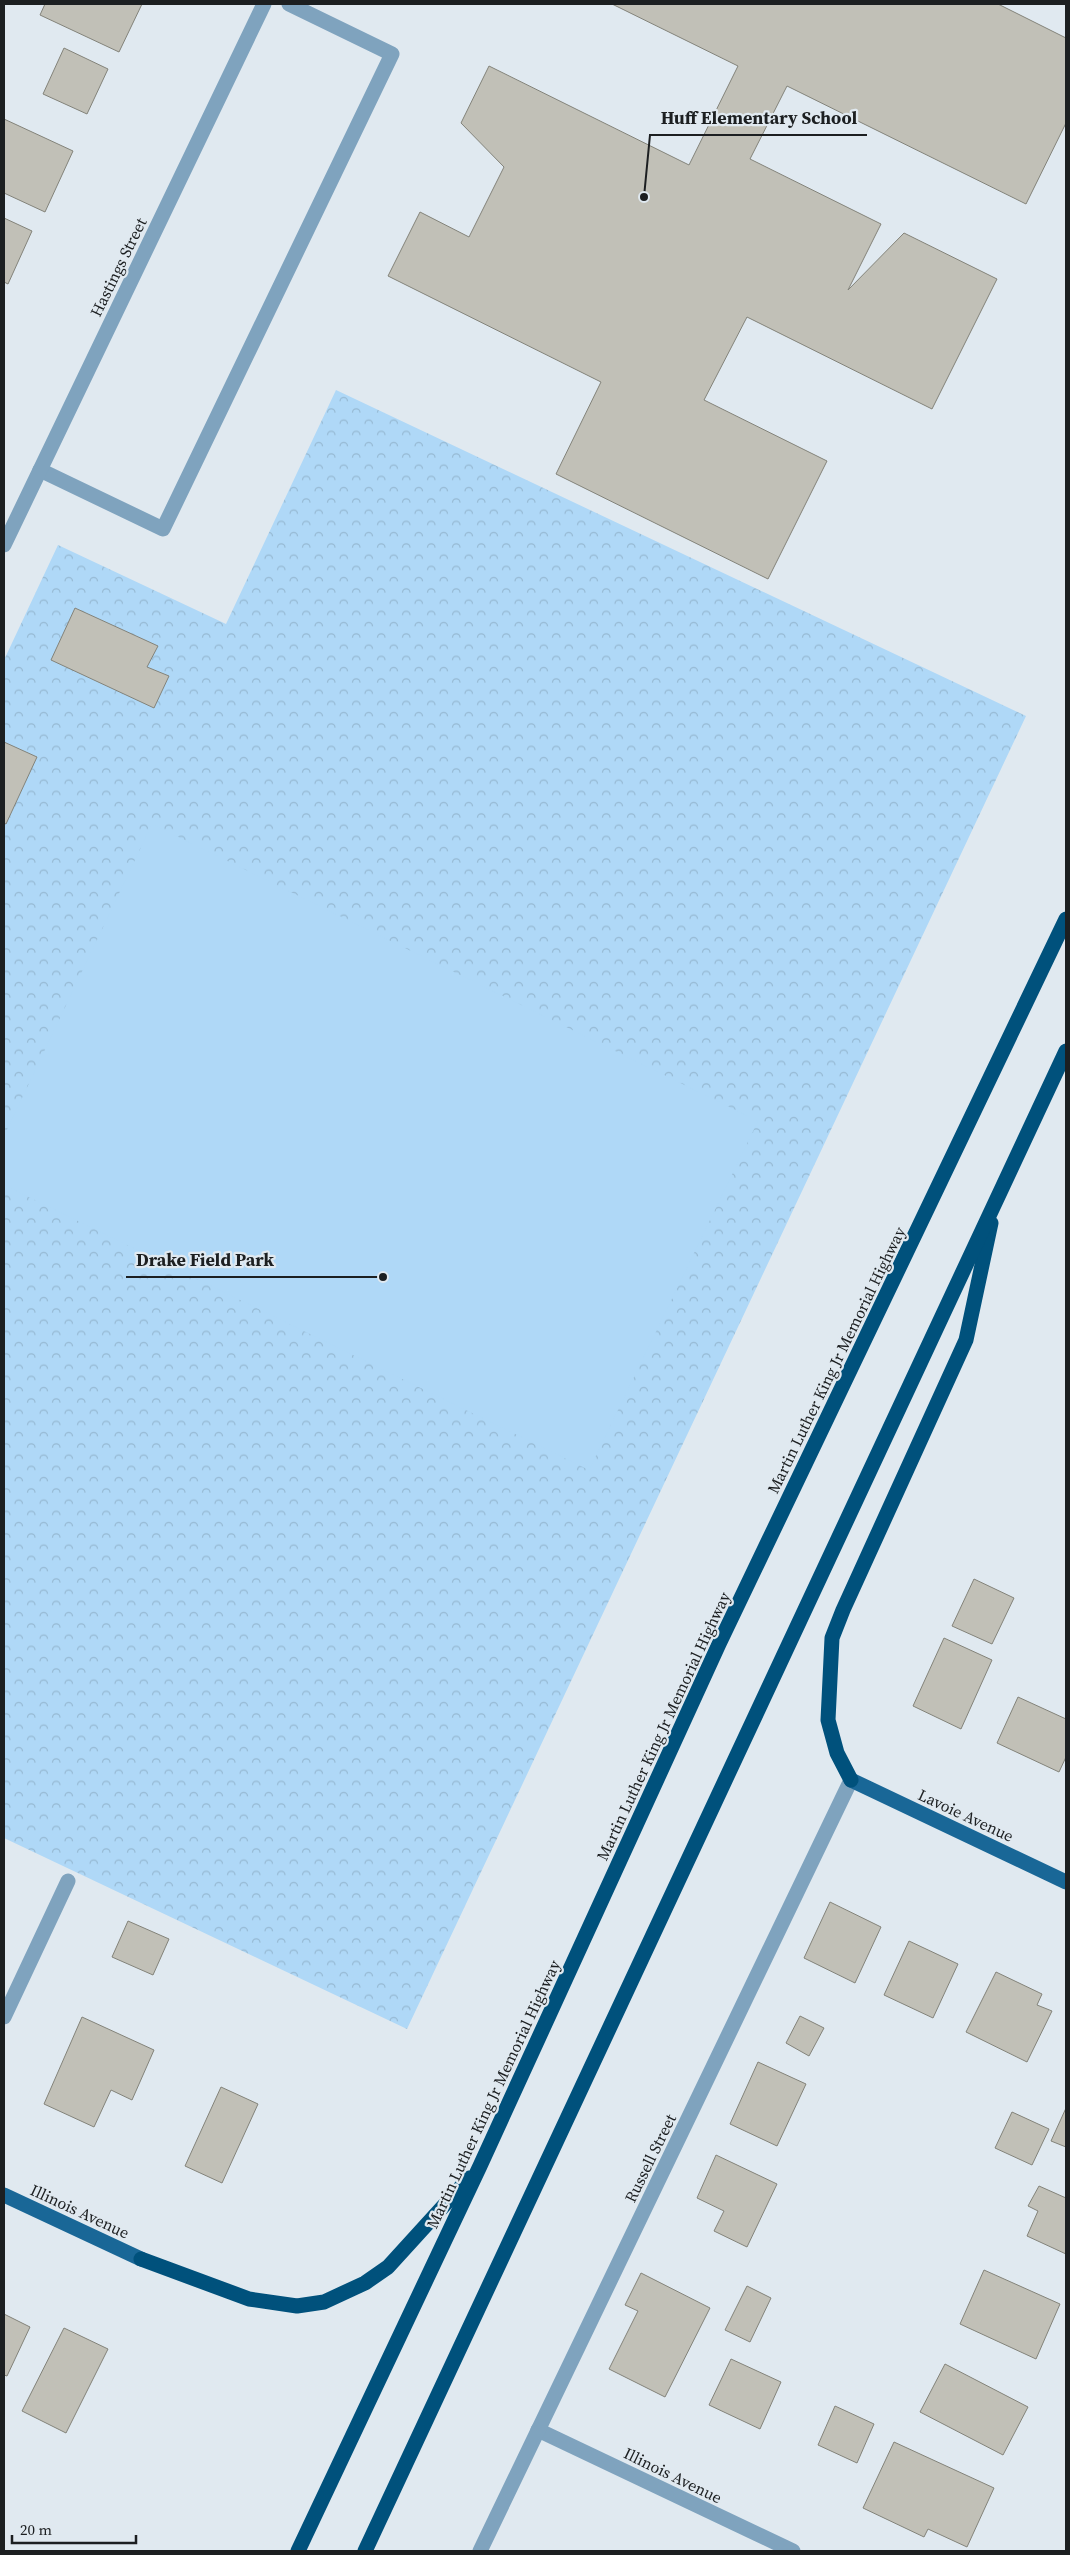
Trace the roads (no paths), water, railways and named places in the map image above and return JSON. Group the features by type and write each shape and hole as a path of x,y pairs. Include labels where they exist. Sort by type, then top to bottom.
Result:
{"highway":[{"name":"Martin Luther King Jr Memorial Highway","path":"298,2551 480,2166 719,1644 1066,919"},
{"path":"365,2551 1066,1051"},
{"path":"851,1780 837,1753 828,1720 832,1638 966,1340 997,1197"},
{"path":"141,2259 249,2299 297,2306 324,2302 365,2283 388,2267 480,2166"}],"main road":[{"name":"Lavoie Avenue","path":"851,1780 1066,1882"},
{"name":"Illinois Avenue","path":"4,2195 141,2259"}],"street":[{"name":"Hastings Street","path":"5,540 264,4"},
{"path":"40,470 164,529 392,54 289,4"},
{"name":"Russell Street","path":"480,2551 851,1780"},
{"path":"4,2017 68,1881"},
{"name":"Illinois Avenue","path":"538,2430 793,2551"}],"place":[{"name":"Huff Elementary School","path":"644,197"},
{"name":"Drake Field Park","path":"383,1277"}]}
